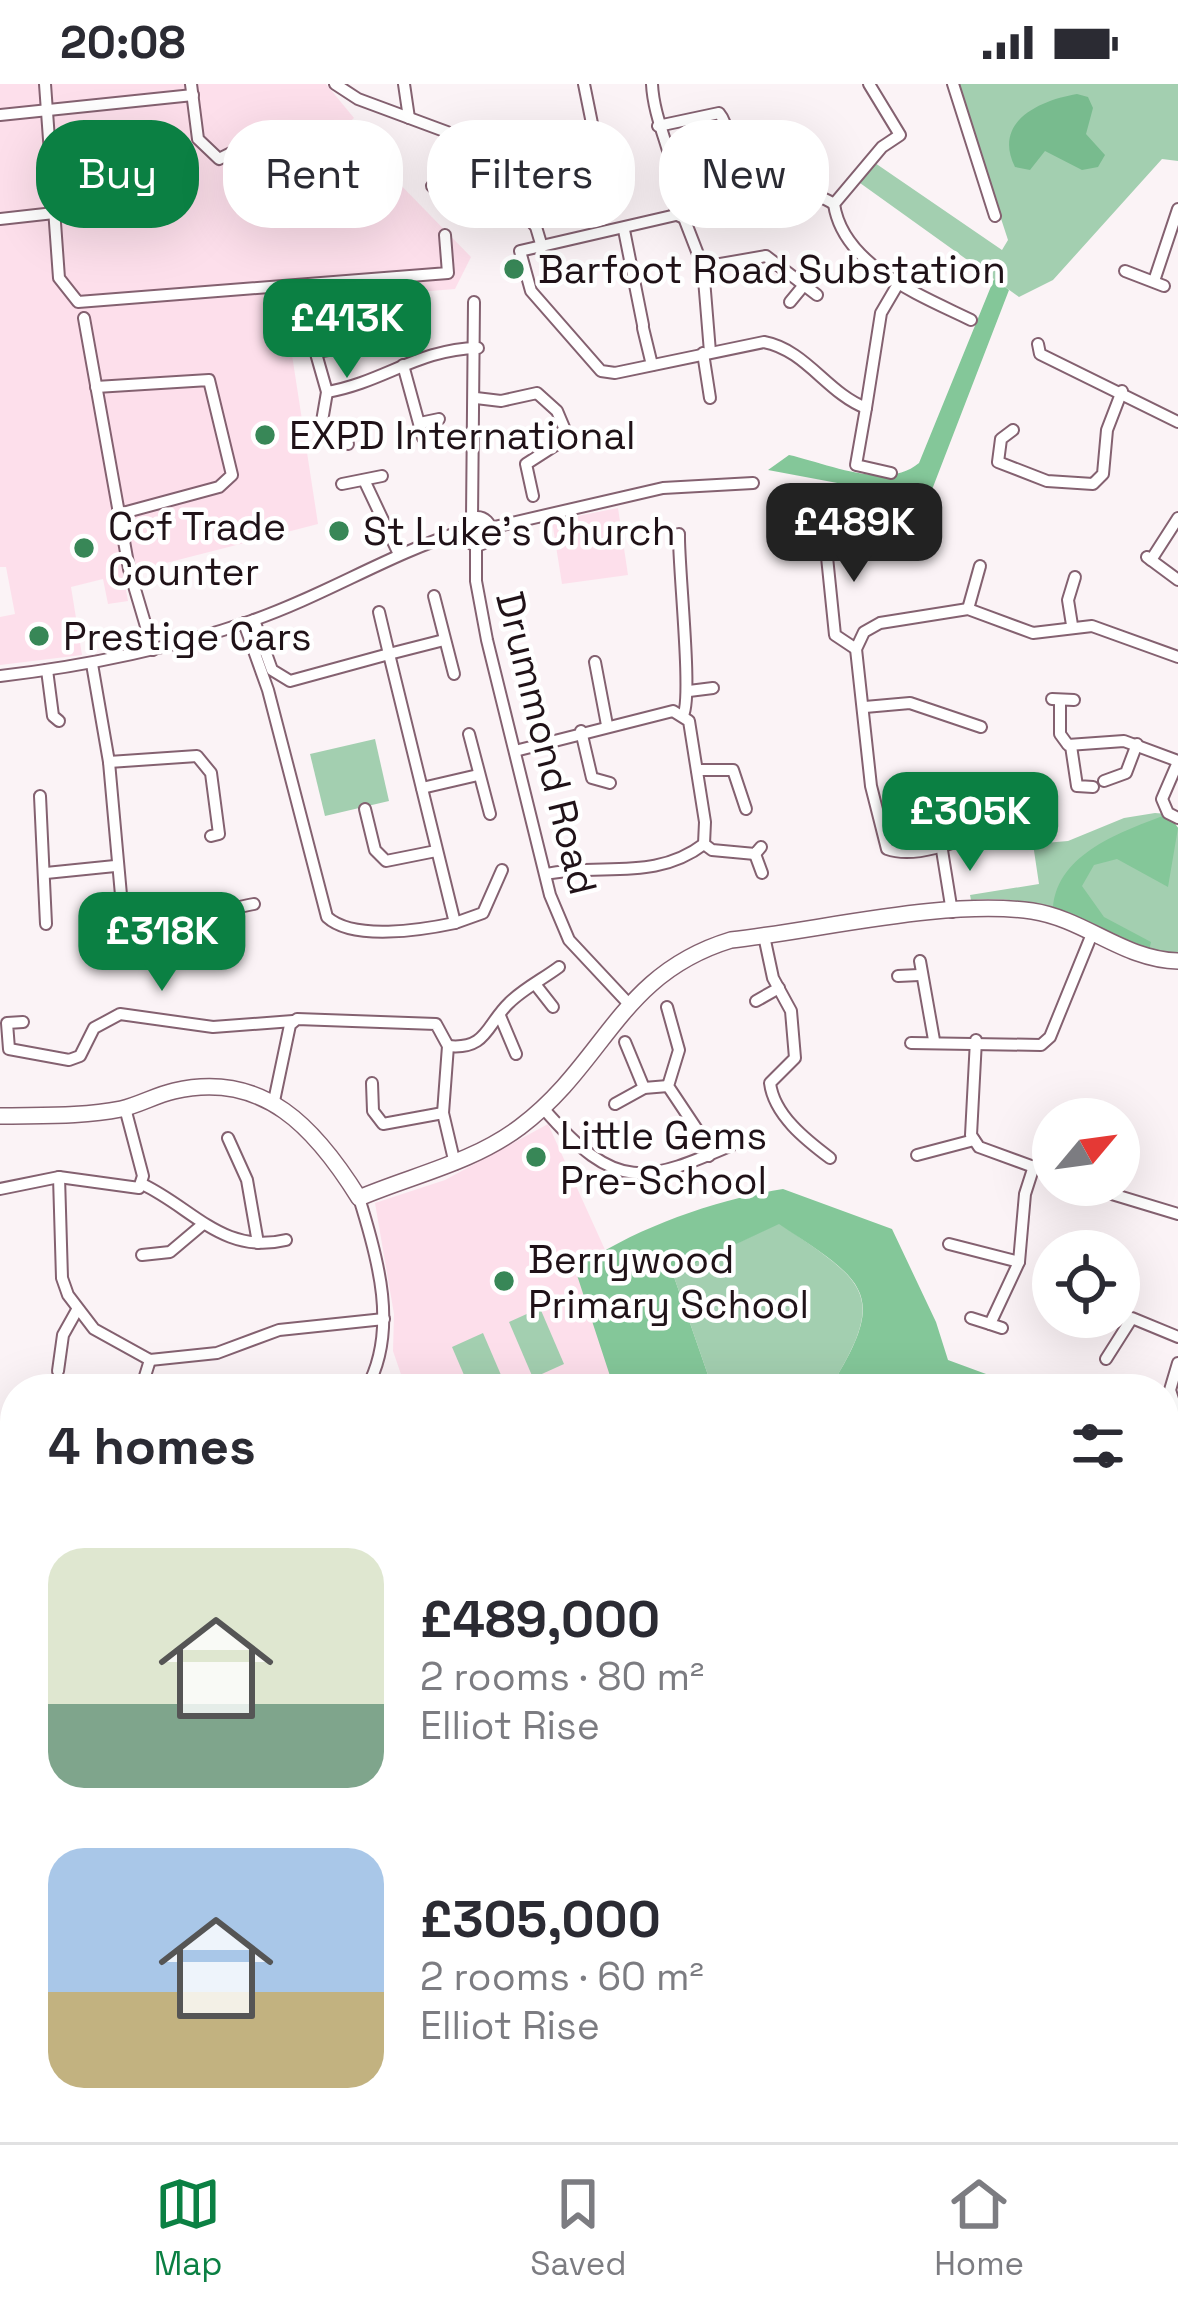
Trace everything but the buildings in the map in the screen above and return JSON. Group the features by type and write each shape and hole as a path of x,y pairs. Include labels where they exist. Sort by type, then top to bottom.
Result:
{"street":[{"path":"46,84 48,120"},
{"path":"335,84 427,125"},
{"path":"404,84 409,118"},
{"path":"584,84 591,120"},
{"path":"652,84 659,130"},
{"path":"834,204 882,147 900,135 868,84"},
{"path":"953,84 995,216"},
{"path":"0,115 192,90 198,139 219,158 223,156"},
{"path":"686,120 719,113 722,120"},
{"path":"829,201 841,230 898,284 971,320"},
{"path":"1125,271 1159,284 1171,218 1178,209"},
{"path":"0,219 36,215"},
{"path":"659,219 520,251 531,291 589,362 608,373 772,343 801,360 846,400 866,408"},
{"path":"55,228 59,278 78,302 91,303 448,273 445,235"},
{"path":"537,228 542,247"},
{"path":"688,228 703,267 710,398"},
{"path":"624,230 652,364"},
{"path":"703,267 766,256 817,295"},
{"path":"891,473 856,466 881,313 898,284"},
{"path":"790,302 804,285"},
{"path":"0,676 92,664 249,621 398,552 463,531 472,518 478,347 474,302"},
{"path":"85,318 119,514 153,650"},
{"path":"347,443 321,427 327,392 315,348 352,346"},
{"path":"327,392 369,383 431,351 478,347"},
{"path":"1027,360 1039,349 1178,422"},
{"path":"403,365 423,438"},
{"path":"96,387 208,380 232,475 219,487 119,514"},
{"path":"1013,430 997,435 995,451 1005,467 1047,482 1094,484 1103,474 1107,430 1122,392"},
{"path":"476,398 502,401 537,393 557,411 568,437 526,464 533,496"},
{"path":"420,422 439,419"},
{"path":"343,484 382,476"},
{"path":"364,481 368,499 398,552"},
{"path":"490,528 663,488 753,483"},
{"path":"472,518 483,519 490,528"},
{"path":"1176,523 1153,563 1178,580"},
{"path":"463,531 476,545 487,540 490,528"},
{"path":"679,534 685,593 681,653 689,691 683,715"},
{"path":"856,649 840,643 832,621 827,557 846,537 874,540"},
{"name":"Drummond Road","path":"476,545 476,581 546,874 569,940 627,1002"},
{"path":"968,609 970,582 980,566"},
{"path":"1072,625 1069,600 1076,576"},
{"path":"434,596 454,674"},
{"path":"1029,838 1024,809 941,844 898,853 881,842 856,649 865,632 880,623 968,609 1033,633 1092,626 1178,657"},
{"path":"378,612 455,923"},
{"path":"249,621 272,670 290,681 444,640"},
{"path":"249,621 327,917 338,927 455,923 483,914 502,869"},
{"path":"1032,649 1033,633"},
{"path":"92,664 109,762 121,896 132,910 148,918 238,914 254,904"},
{"path":"580,676 596,668 607,725"},
{"path":"47,670 52,719"},
{"path":"689,691 713,688"},
{"path":"1074,700 1056,700 1060,734 1071,746 1077,786 1099,784 1126,772 1137,744"},
{"path":"865,707 910,703 975,726 965,739"},
{"path":"515,751 607,725 673,711 683,715 689,721 697,770 704,844 712,850 758,850 762,873"},
{"path":"581,731 592,778"},
{"path":"469,734 490,814"},
{"path":"1071,746 1137,744 1178,762 1162,799 1168,813 1178,818"},
{"path":"109,762 196,756 211,773 218,838"},
{"path":"697,770 735,766 746,809"},
{"path":"422,788 478,775"},
{"path":"592,778 610,783"},
{"path":"579,788 592,778"},
{"path":"42,918 44,804"},
{"path":"365,809 375,850 386,861 436,851"},
{"path":"546,874 602,865 658,870 704,844"},
{"path":"941,844 952,912"},
{"path":"46,873 116,866"},
{"path":"359,1198 455,1163 516,1130 592,1055 627,1002 662,970 694,951 764,936 952,912 1036,912 1149,960 1178,961"},
{"path":"911,1043 976,1040 1031,1047 1050,1036 1092,934"},
{"path":"764,936 791,1011 797,1048 795,1058 770,1083 772,1094 824,1150"},
{"path":"448,1046 475,1044 500,1016 559,967"},
{"path":"898,976 920,968 934,1040"},
{"path":"535,985 553,1007"},
{"path":"756,1001 779,988"},
{"path":"615,1104 644,1088 668,1086 683,1065 667,1007"},
{"path":"22,1022 5,1019 5,1038 12,1051 69,1060 80,1056 104,1019 120,1014 213,1027 293,1021 436,1024 448,1046 443,1113 455,1163"},
{"path":"500,1016 516,1054"},
{"path":"274,1101 293,1021"},
{"path":"976,1040 974,1140 979,1148 1032,1165"},
{"path":"626,1042 644,1088"},
{"path":"0,1115 125,1108 205,1086 236,1088 274,1101 327,1148 359,1198 377,1264 384,1319 375,1374"},
{"path":"668,1086 704,1140 709,1156"},
{"path":"368,1089 382,1124 443,1113"},
{"path":"0,1105 30,1115"},
{"path":"125,1108 142,1184"},
{"path":"543,1108 578,1148 630,1174 669,1171 746,1139"},
{"path":"228,1138 247,1164 258,1243"},
{"path":"917,1155 974,1140"},
{"path":"971,1318 996,1326 1019,1262 1025,1194 1032,1172"},
{"path":"59,1177 62,1278 77,1310 120,1346 150,1360 217,1353 279,1330 384,1319"},
{"path":"0,1189 59,1177 126,1189 142,1184 234,1241 279,1244"},
{"path":"1140,1203 1178,1214"},
{"path":"147,1260 170,1252 202,1225"},
{"path":"949,1244 1019,1262"},
{"path":"58,1371 63,1335 77,1310"},
{"path":"1112,1355 1132,1318 1178,1337"},
{"path":"146,1374 150,1360"}],"shaded area":[{"path":"0,84 326,84 352,120 223,120 223,228 403,228 403,187 427,212 427,228 443,228 471,257 455,289 284,303 318,524 123,574 128,601 108,604 103,579 71,587 82,655 0,665 0,617 15,614 6,567 0,567"},
{"path":"957,84 1178,84 1178,161 1162,159 1053,280 1019,297 860,183 875,163 1002,250 1008,240"},
{"path":"1077,94 1088,97 1093,108 1086,134 1105,155 1098,167 1082,170 1045,151 1030,170 1015,167 1010,137 1015,125 1049,101"},
{"path":"994,279 1009,290 928,500 768,470 789,455 873,475 890,475 919,463"},
{"path":"618,508 628,575 562,584 552,521"},
{"path":"375,739 389,801 325,816 310,754"},
{"path":"1168,814 1178,828 1178,954 1149,949 1029,903 971,900 970,895 1039,884 1033,844 1068,841 1124,818"},
{"path":"1168,814 1178,828 1168,887 1117,859 1094,865 1082,886 1104,917 1151,942 1149,951 1053,908 1066,872 1079,859 1113,837"},
{"name":"Berrywood Primary School","path":"548,1124 655,1360 624,1374 401,1374 393,1351 394,1314 375,1203 445,1180"},
{"path":"783,1189 892,1229 936,1322 948,1360 986,1374 838,1374 859,1330 863,1309 859,1292 831,1260 779,1224 673,1274 708,1374 609,1374 575,1269 674,1218"},
{"path":"779,1223 848,1276 859,1291 863,1309 859,1330 838,1374 708,1374 673,1274"},
{"path":"540,1308 564,1364 531,1374 509,1322"},
{"path":"483,1333 501,1374 464,1374 452,1347"}],"place":[{"name":"Barfoot Road Substation","path":"514,269"},
{"name":"EXPD International","path":"265,435"},
{"name":"St Luke's Church","path":"339,531"},
{"name":"Ccf Trade Counter","path":"84,548"},
{"name":"Prestige Cars","path":"39,636"},
{"name":"Little Gems Pre-School","path":"536,1157"},
{"name":"Berrywood Primary School","path":"504,1281"}]}
